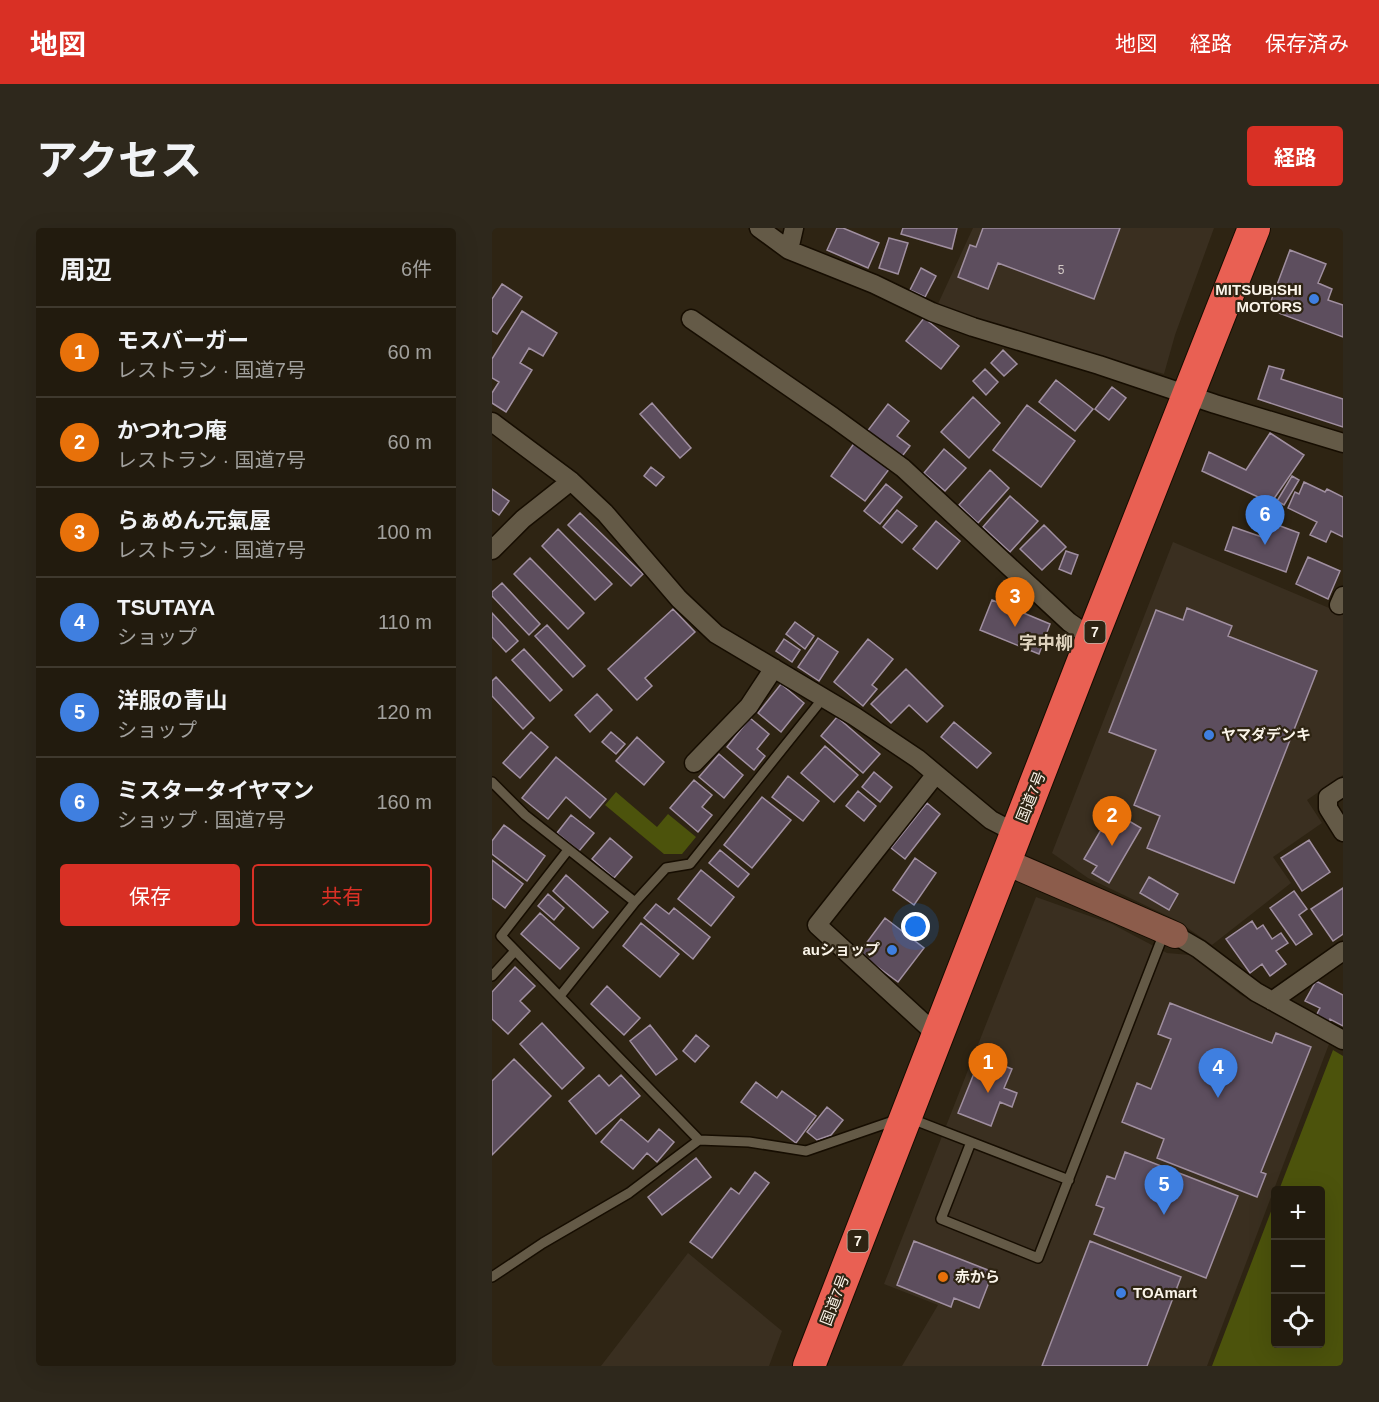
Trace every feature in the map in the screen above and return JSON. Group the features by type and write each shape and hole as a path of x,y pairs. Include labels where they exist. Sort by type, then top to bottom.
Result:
{"highway":[{"name":"国道7号","path":"809,1366 1254,228"}],"street":[{"path":"759,228 789,250 874,284 932,312 1343,443"},
{"path":"789,250 794,228"},
{"path":"691,319 903,468 1069,622 1092,638"},
{"path":"492,422 571,481 605,513 679,599 716,634 824,698 918,759 991,820 1016,833"},
{"path":"492,550 523,519 571,481"},
{"path":"694,763 748,706 774,668"},
{"path":"936,774 817,925 938,1036"},
{"path":"1343,787 1328,797 1328,808 1343,832"},
{"path":"1006,862 1169,933 1199,949 1241,982 1343,1040"},
{"path":"1272,1001 1343,951"}],"lane":[{"path":"560,996 634,902 666,868 690,864 824,698"},
{"path":"492,782 525,815 634,902"},
{"path":"568,850 501,936 699,1140"},
{"path":"971,1142 941,1220 1038,1258 1169,933"},
{"path":"492,976 515,951"},
{"path":"492,1277 543,1243 629,1193 699,1140 749,1142 806,1151 907,1117 1069,1180"}],"shaded area":[{"path":"973,228 1214,228 1175,335 1164,374 993,325 937,306"},
{"path":"1173,542 1341,613 1343,611 1343,775 1307,800 1322,823 1273,857 1291,883 1212,945 1176,920 1088,878 1052,853"},
{"path":"1036,897 1112,924 1167,953 1190,955 1241,995 1294,1022 1329,1044 1275,1186 1271,1186 1271,1197 1207,1366 902,1366 938,1305 884,1284"},
{"path":"688,1253 782,1331 769,1366 601,1366"}],"green space":[{"path":"616,792 657,827 668,814 696,837 682,854 664,854 605,805"},
{"path":"1333,1050 1343,1056 1343,1366 1212,1366 1271,1211 1271,1348 1325,1348 1325,1186 1281,1186"}],"building":[{"path":"837,228 843,228 879,243 868,268 827,250"},
{"path":"903,228 957,228 952,249 901,234"},
{"path":"983,228 1120,228 1094,299 998,263 988,289 958,277 970,245 976,247"},
{"path":"889,238 908,243 898,274 879,268"},
{"path":"1290,250 1326,264 1318,283 1332,289 1328,300 1343,305 1343,337 1268,309"},
{"path":"921,268 936,276 925,297 910,290"},
{"path":"502,284 522,297 497,334 492,331 492,299"},
{"path":"522,311 557,333 543,356 529,348 520,363 532,370 506,412 492,403 492,393 499,382 492,378 492,359"},
{"path":"924,318 959,346 941,369 906,341"},
{"path":"1003,350 1017,364 1004,376 991,363"},
{"path":"1269,366 1284,370 1281,379 1343,399 1343,427 1258,399"},
{"path":"985,369 998,382 986,395 973,381"},
{"path":"1056,380 1093,409 1075,431 1039,402"},
{"path":"1112,387 1126,398 1109,420 1095,409"},
{"path":"973,397 1000,423 969,458 941,432"},
{"path":"652,403 691,448 680,458 640,414"},
{"path":"888,404 909,421 897,436 910,446 900,459 866,433"},
{"path":"1027,405 1075,441 1041,487 993,450"},
{"path":"1270,433 1304,455 1271,503 1202,471 1209,452 1246,470"},
{"path":"855,442 890,468 865,501 831,476"},
{"path":"944,449 966,468 945,491 924,473"},
{"path":"651,467 664,477 656,486 644,476"},
{"path":"990,470 1009,488 978,523 959,505"},
{"path":"1292,476 1299,480 1284,505 1277,501"},
{"path":"1304,482 1343,497 1343,537 1331,531 1326,542 1310,535 1317,522 1288,508 1295,492 1299,494"},
{"path":"886,484 902,497 880,524 864,511"},
{"path":"492,489 509,501 499,515 492,510"},
{"path":"1010,496 1038,521 1010,552 983,527"},
{"path":"897,510 917,526 902,543 883,527"},
{"path":"580,513 643,574 631,586 568,525"},
{"path":"936,521 960,541 937,569 913,549"},
{"path":"1267,521 1299,533 1286,572 1225,550 1233,527 1262,537"},
{"path":"1044,525 1066,547 1042,570 1020,549"},
{"path":"558,529 612,584 595,600 542,546"},
{"path":"1066,551 1078,555 1071,574 1059,569"},
{"path":"1308,557 1340,571 1328,599 1296,584"},
{"path":"530,558 584,613 568,629 514,574"},
{"path":"502,583 540,624 529,635 492,596 492,592"},
{"path":"992,600 1050,624 1039,654 980,630"},
{"path":"1187,608 1232,626 1228,636 1317,671 1234,883 1147,848 1160,816 1134,805 1156,750 1109,732 1156,610 1183,620"},
{"path":"673,609 695,632 645,678 652,686 637,700 608,669"},
{"path":"492,613 518,641 506,652 492,637"},
{"path":"795,622 814,636 805,649 786,634"},
{"path":"547,625 585,666 573,677 535,636"},
{"path":"818,638 838,652 819,681 798,667"},
{"path":"784,639 800,650 792,662 776,651"},
{"path":"868,639 893,659 872,685 877,689 863,706 834,682"},
{"path":"524,649 562,690 550,701 512,660"},
{"path":"906,669 943,706 927,722 909,705 891,723 871,704"},
{"path":"496,677 534,718 523,729 492,696 492,681"},
{"path":"781,684 804,703 781,732 758,713"},
{"path":"597,694 612,710 590,732 575,715"},
{"path":"837,717 880,754 863,773 821,736"},
{"path":"750,718 769,734 757,749 765,756 754,770 727,747"},
{"path":"954,722 991,753 977,768 941,737"},
{"path":"531,732 548,747 520,778 503,763"},
{"path":"611,732 625,744 616,754 602,742"},
{"path":"637,737 664,762 644,785 616,761"},
{"path":"825,746 858,775 834,802 801,773"},
{"path":"719,754 743,775 724,798 699,777"},
{"path":"556,757 606,799 590,818 566,797 548,819 522,798"},
{"path":"874,772 892,787 880,802 862,787"},
{"path":"788,776 819,801 803,821 772,797"},
{"path":"694,780 712,795 702,807 712,815 698,832 670,808"},
{"path":"858,791 876,806 864,821 846,806"},
{"path":"762,797 791,820 752,868 724,845"},
{"path":"927,803 940,814 905,859 891,848"},
{"path":"1112,811 1141,828 1109,883 1092,873 1097,866 1084,859"},
{"path":"571,815 594,833 579,851 557,833"},
{"path":"504,825 545,856 527,881 492,854 492,841"},
{"path":"610,838 632,857 614,878 592,859"},
{"path":"1309,840 1330,872 1302,891 1281,858"},
{"path":"720,850 749,874 738,887 709,863"},
{"path":"915,858 936,873 914,905 893,890"},
{"path":"492,860 523,884 505,908 492,898"},
{"path":"701,870 734,897 711,926 678,899"},
{"path":"566,875 608,912 593,928 553,891"},
{"path":"1149,877 1178,894 1169,910 1140,893"},
{"path":"1343,888 1343,934 1333,941 1311,909"},
{"path":"1294,891 1307,909 1299,915 1312,934 1296,945 1270,908"},
{"path":"548,894 564,908 554,920 538,906"},
{"path":"656,904 669,914 674,908 710,937 693,959 644,918"},
{"path":"540,913 579,948 560,969 521,934"},
{"name":"auショップ","path":"885,918 924,948 898,982 859,953"},
{"path":"1252,921 1257,929 1263,925 1272,939 1281,933 1288,943 1276,951 1286,964 1270,976 1262,964 1250,973 1226,939"},
{"path":"641,923 679,954 660,977 623,946"},
{"path":"515,967 535,986 520,1001 530,1011 508,1034 492,1019 492,992"},
{"path":"1316,981 1343,995 1343,1026 1330,1019 1329,1023 1316,1016 1320,1008 1305,1001"},
{"path":"607,986 640,1018 624,1035 591,1004"},
{"path":"1170,1003 1272,1043 1276,1033 1311,1047 1261,1172 1266,1174 1257,1197 1157,1158 1164,1139 1122,1122 1137,1083 1151,1089 1171,1039 1158,1034"},
{"path":"542,1023 584,1068 562,1089 520,1044"},
{"path":"650,1025 677,1059 656,1075 630,1041"},
{"path":"696,1035 709,1046 695,1062 683,1051"},
{"path":"514,1059 551,1096 492,1155 492,1081"},
{"path":"989,1060 1012,1069 1004,1088 1017,1093 1012,1107 1000,1102 991,1126 958,1113 975,1071 984,1074"},
{"path":"599,1075 609,1086 621,1075 640,1096 596,1134 569,1101"},
{"path":"756,1082 777,1098 782,1091 816,1116 796,1143 741,1102"},
{"path":"827,1107 843,1120 831,1135 817,1140 807,1132"},
{"path":"621,1119 648,1142 659,1129 674,1142 657,1162 647,1153 633,1169 601,1142"},
{"path":"1125,1152 1238,1196 1206,1278 1094,1234 1104,1208 1096,1205 1107,1176 1115,1179"},
{"path":"696,1158 711,1177 662,1215 648,1197"},
{"path":"755,1172 769,1183 712,1258 690,1242 731,1188 739,1194"},
{"path":"914,1241 993,1272 979,1308 954,1298 951,1307 897,1285"},
{"path":"1090,1241 1181,1277 1147,1366 1042,1366"}],"place":[{"name":"MITSUBISHI MOTORS","path":"1314,299"},
{"name":"ミスタータイヤマン","path":"1265,545"},
{"name":"らぁめん元氣屋","path":"1015,627"},
{"name":"ヤマダデンキ","path":"1209,735"},
{"name":"かつれつ庵","path":"1112,846"},
{"name":"auショップ","path":"892,950"},
{"name":"モスバーガー","path":"988,1093"},
{"name":"TSUTAYA","path":"1218,1098"},
{"name":"洋服の青山","path":"1164,1215"},
{"name":"赤から","path":"943,1277"},
{"name":"TOAmart","path":"1121,1293"}],"district":[{"name":"字中柳","path":"1046,643"}]}
